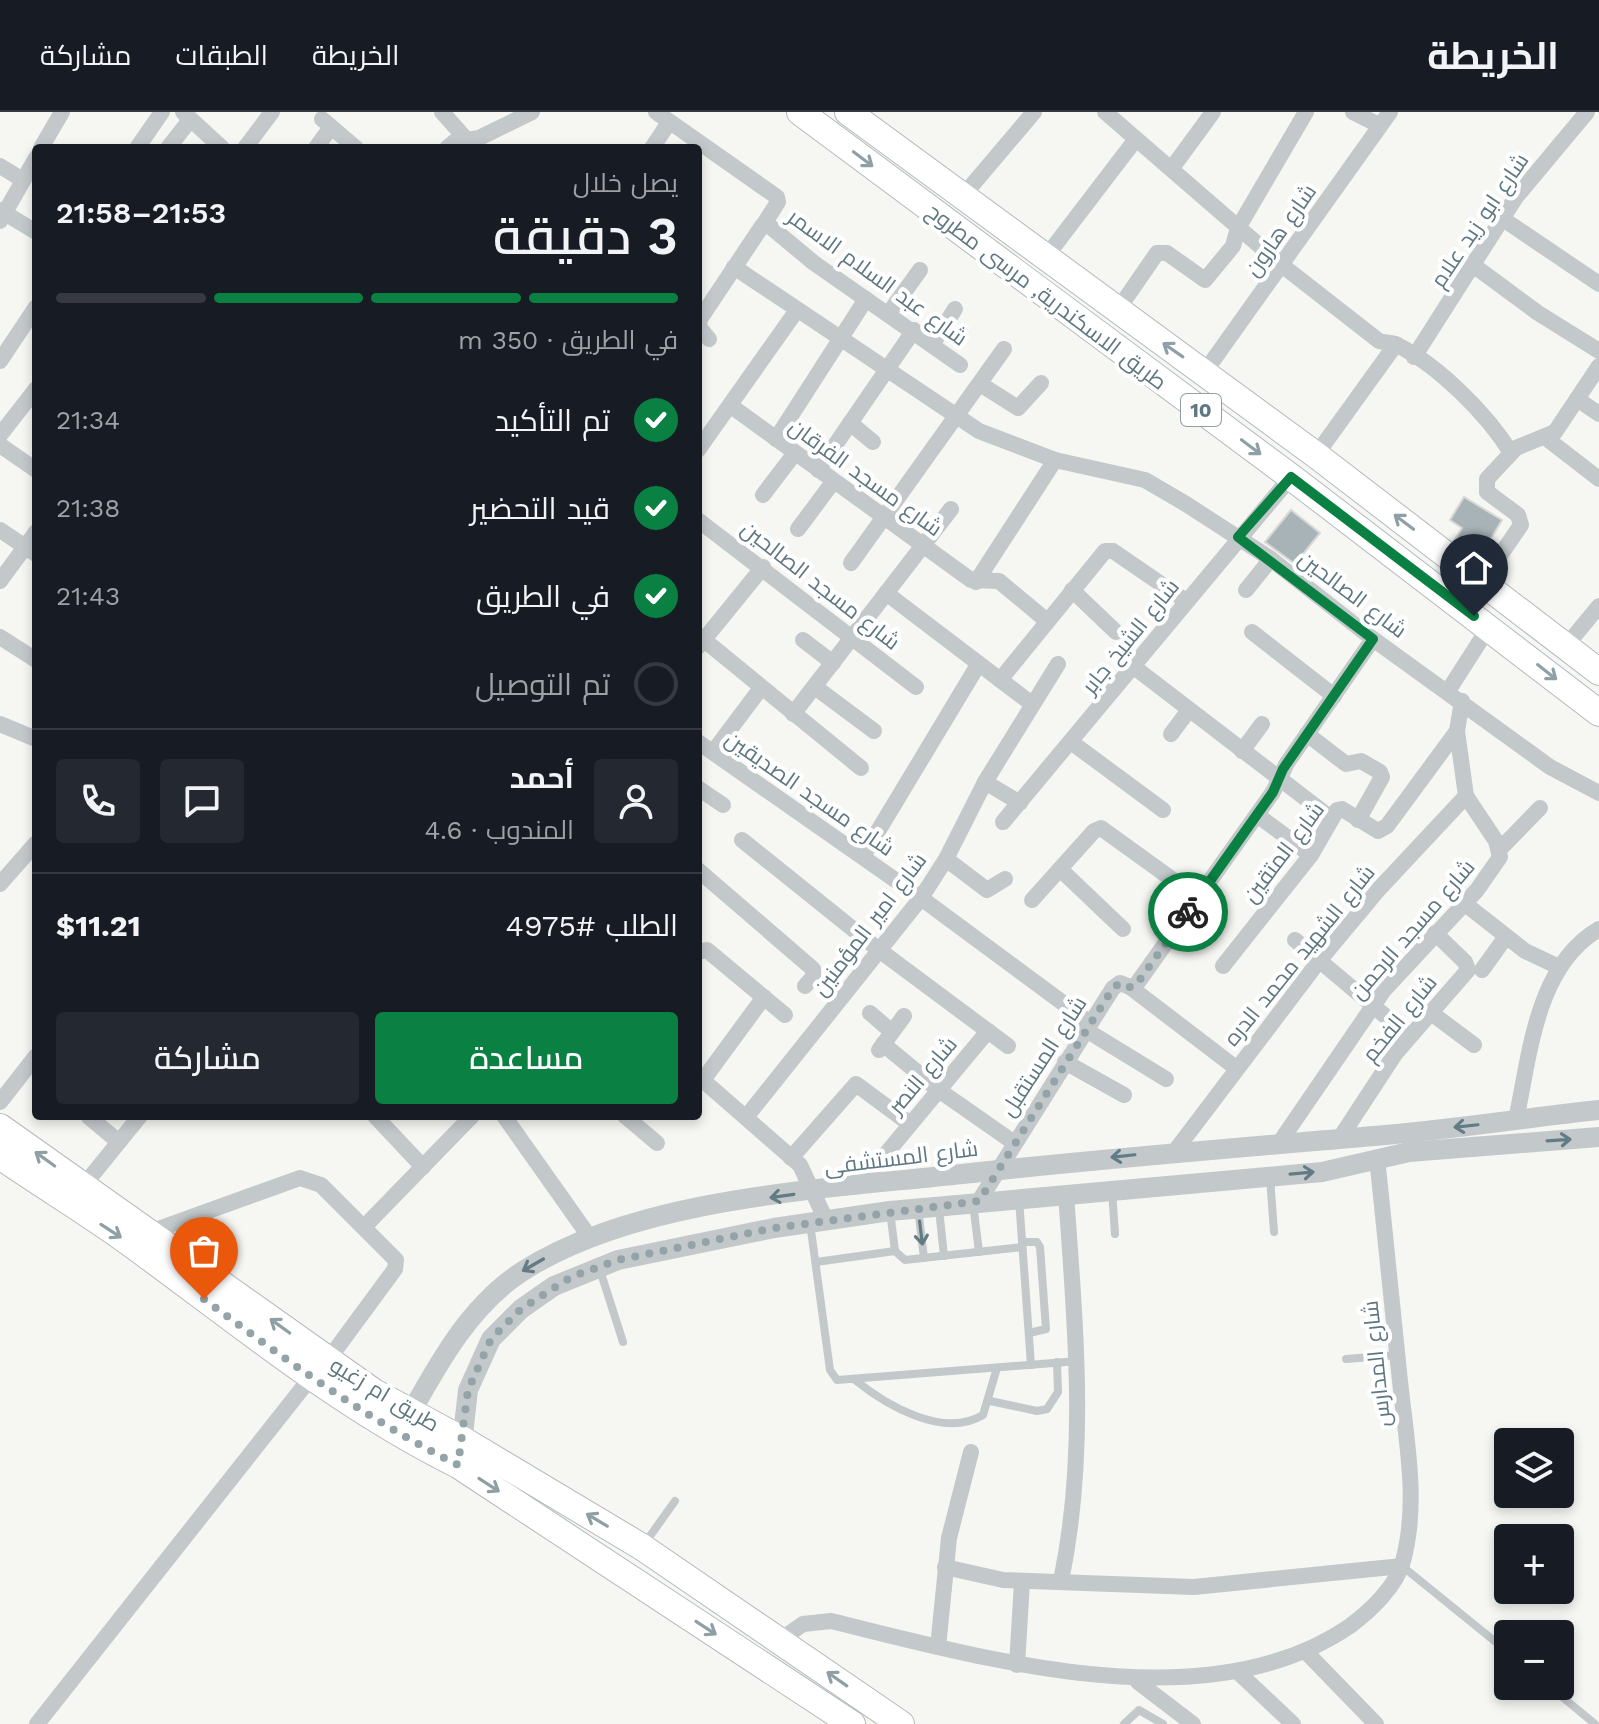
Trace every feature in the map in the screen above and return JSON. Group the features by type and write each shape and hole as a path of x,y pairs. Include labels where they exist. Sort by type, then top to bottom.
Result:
{"main road":[{"name":"طريق الاسكندرية, مرسى مطروح","path":"800,112 1291,477 1599,713"},
{"name":"طريق الاسكندرية, مرسى مطروح","path":"848,112 1316,455 1599,672"},
{"name":"طريق ام زغيو","path":"0,1127 128,1242 237,1309 404,1424 642,1547 901,1724"},
{"name":"طريق ام زغيو","path":"0,1156 150,1232 237,1309"},
{"name":"طريق ام زغيو","path":"461,1452 852,1724"}],"street":[{"path":"48,144 62,112"},
{"path":"140,144 162,112"},
{"path":"248,144 272,112"},
{"path":"442,112 470,144 532,112"},
{"path":"962,197 1034,112"},
{"path":"1105,112 1283,266 1379,341 1396,344 1414,357 1482,412 1511,453"},
{"path":"1172,168 1213,112"},
{"path":"1117,311 1157,253 1167,253 1204,281 1233,246 1238,228 1306,112"},
{"path":"1353,112 1385,118"},
{"name":"شارع ابو زيد علام","path":"1414,357 1516,197 1587,112"},
{"path":"170,144 187,116 218,144"},
{"path":"653,144 662,118 700,144"},
{"name":"شارع هارون","path":"1204,373 1283,266 1385,118"},
{"path":"318,144 327,123 351,144"},
{"path":"1045,258 1136,139"},
{"path":"702,145 777,197 778,202 764,224"},
{"path":"32,165 2,215 32,230"},
{"path":"0,166 23,180"},
{"path":"1503,219 1599,284"},
{"name":"شارع عبد السلام الاسمر","path":"702,316 764,224 771,225 814,263 960,365"},
{"path":"1473,265 1538,313 1599,351"},
{"name":"شارع الصالحين","path":"734,267 956,417 1007,444 1055,460 1145,480 1271,559 1373,639 1550,767 1599,793"},
{"path":"889,313 920,270"},
{"path":"776,439 866,299"},
{"path":"932,345 955,309"},
{"path":"702,445 797,310"},
{"path":"0,361 32,313"},
{"path":"818,470 914,330"},
{"name":"شارع عبد السلام الاسمر","path":"702,331 709,339"},
{"path":"1316,455 1396,344"},
{"path":"851,563 1004,349"},
{"path":"1482,582 1521,525 1518,515 1485,488 1487,479 1525,442 1546,438 1555,432 1599,366"},
{"path":"980,384 1018,408 1041,383"},
{"path":"0,435 32,394"},
{"path":"1577,399 1599,414"},
{"name":"شارع مسجد الفرقان","path":"731,406 923,546 976,582 999,581 1047,621"},
{"path":"850,423 873,442"},
{"path":"1546,438 1599,479"},
{"path":"0,445 32,467"},
{"path":"763,495 795,453"},
{"path":"976,582 1055,460"},
{"name":"شارع الشيخ جابر","path":"1003,822 1291,477"},
{"path":"798,529 833,482"},
{"path":"793,714 951,509"},
{"name":"شارع مسجد الصالحين","path":"702,523 916,687"},
{"path":"0,530 30,551 0,581"},
{"path":"1000,680 1098,556 1113,551 1186,601"},
{"path":"1246,590 1271,559"},
{"path":"702,639 763,567"},
{"path":"1072,590 1116,632"},
{"path":"886,593 1032,704"},
{"path":"1566,646 1599,606"},
{"path":"1455,696 1489,627"},
{"path":"1252,632 1334,696"},
{"path":"0,637 32,656"},
{"name":"شارع المستقبل","path":"976,1202 1088,1026 1117,985 1136,985 1257,815 1307,734 1373,639"},
{"path":"803,640 833,663"},
{"path":"702,643 861,768"},
{"name":"شارع امير المؤمنين","path":"747,1116 921,898 946,859 985,782 1058,664"},
{"path":"863,856 978,665"},
{"path":"1134,667 1331,818"},
{"path":"815,687 874,731"},
{"path":"713,752 761,688"},
{"name":"شارع المتقين","path":"1223,966 1311,855 1331,818 1340,808 1378,831 1387,826 1457,731 1455,696"},
{"path":"1171,734 1189,710"},
{"path":"0,724 32,737"},
{"path":"1242,751 1262,724"},
{"name":"شارع مسجد الرحمن","path":"1280,1142 1372,1005 1496,864 1500,849 1466,796 1457,731"},
{"path":"1307,734 1346,764 1361,761 1380,772 1382,777 1358,820"},
{"path":"1071,742 1163,810"},
{"name":"شارع مسجد الصديقين","path":"702,745 863,856 1088,1026 1166,1079"},
{"path":"985,782 1020,803"},
{"path":"702,791 723,805"},
{"name":"شارع الشهيد محمد الدره","path":"1175,1151 1319,961 1379,889 1466,796"},
{"path":"1500,849 1540,808"},
{"path":"1257,815 1311,855"},
{"path":"1032,900 1094,831 1105,828 1198,898"},
{"path":"742,840 879,950 1008,1046"},
{"path":"0,884 32,848"},
{"path":"946,859 987,890 1005,879"},
{"path":"1060,869 1123,929"},
{"path":"702,873 813,969 813,977 805,986"},
{"path":"1464,903 1505,938 1559,967"},
{"path":"1516,1120 1536,1027 1559,967 1581,939 1599,929"},
{"name":"شارع الفخم","path":"1340,1138 1373,1084 1409,1036 1468,970 1465,962 1435,933"},
{"path":"1482,970 1505,938"},
{"path":"1295,940 1409,1036"},
{"path":"702,951 707,950 785,1015"},
{"path":"1130,987 1236,1068"},
{"path":"702,1075 764,997"},
{"path":"1430,1012 1474,1045"},
{"path":"870,1013 884,1042 940,1091 1013,1142"},
{"path":"884,1042 904,1016"},
{"name":"شارع النصر","path":"860,1185 988,1031"},
{"path":"0,1102 32,1061"},
{"path":"1065,1062 1124,1095"},
{"path":"702,1080 747,1116 806,1174 818,1221"},
{"path":"791,1158 856,1084 910,1124"},
{"path":"461,1452 468,1390 480,1360 504,1323 554,1286 599,1266 818,1221 928,1206 1337,1169 1418,1151 1594,1138 1593,1111"},
{"name":"شارع المستشفى","path":"404,1424 466,1323 491,1296 553,1254 674,1214 860,1185 1593,1111"},
{"path":"93,1120 119,1142"},
{"path":"76,1196 137,1120"},
{"path":"379,1120 423,1167"},
{"path":"364,1227 468,1120"},
{"path":"507,1120 591,1239"},
{"path":"630,1120 657,1143"},
{"path":"1240,1146 1242,1178"},
{"name":"شارع المدارس","path":"1377,1158 1410,1502 1402,1566"},
{"path":"37,1724 395,1269 396,1260 390,1252 321,1185 300,1178 150,1232"},
{"path":"1061,1581 1077,1478 1078,1361 1066,1194"},
{"path":"436,1373 468,1390"},
{"path":"938,1647 945,1567 955,1509 971,1452"},
{"path":"945,1567 983,1577 1022,1582 1211,1587 1402,1566"},
{"path":"780,1640 803,1624 831,1621 1017,1665 1138,1682 1190,1682 1241,1675 1307,1653 1339,1634 1368,1611 1402,1566"},
{"path":"1017,1665 1022,1582"},
{"path":"1307,1653 1376,1724"},
{"path":"1241,1675 1293,1724"},
{"path":"1138,1682 1193,1724"}],"lane":[{"path":"1270,1176 1274,1232"},
{"path":"1112,1189 1115,1234"},
{"path":"1019,1198 1031,1365"},
{"path":"976,1202 979,1252"},
{"path":"928,1206 944,1256"},
{"path":"924,1258 928,1206"},
{"path":"890,1211 895,1251 905,1260 1039,1243 1046,1329 1029,1333"},
{"path":"818,1221 816,1262 831,1374 837,1380 1078,1361"},
{"path":"816,1262 895,1251"},
{"path":"599,1266 623,1342"},
{"path":"1346,1359 1397,1355"},
{"path":"990,1401 1037,1411 1047,1409 1058,1392 1057,1362"},
{"path":"855,1380 892,1408 931,1420 978,1418 990,1401 997,1368"},
{"path":"642,1547 675,1501"},
{"path":"1402,1566 1494,1641"},
{"path":"1566,1700 1595,1724"},
{"path":"1126,1724 1135,1711 1143,1710 1163,1724"}],"building":[{"path":"1464,497 1502,520 1479,559 1454,541 1462,528 1450,520"},
{"path":"1291,510 1320,533 1295,564 1265,542"}],"way so far":[{"path":"204,1299 310,1378 398,1435 458,1465 468,1390 491,1339 521,1309 571,1277 618,1260 774,1228 877,1212 979,1201 1013,1142 1113,988 1120,983 1130,987 1136,985 1188,912"}],"route":[{"path":"1188,912 1273,792 1283,769 1373,639 1238,537 1291,477 1474,616"}]}
